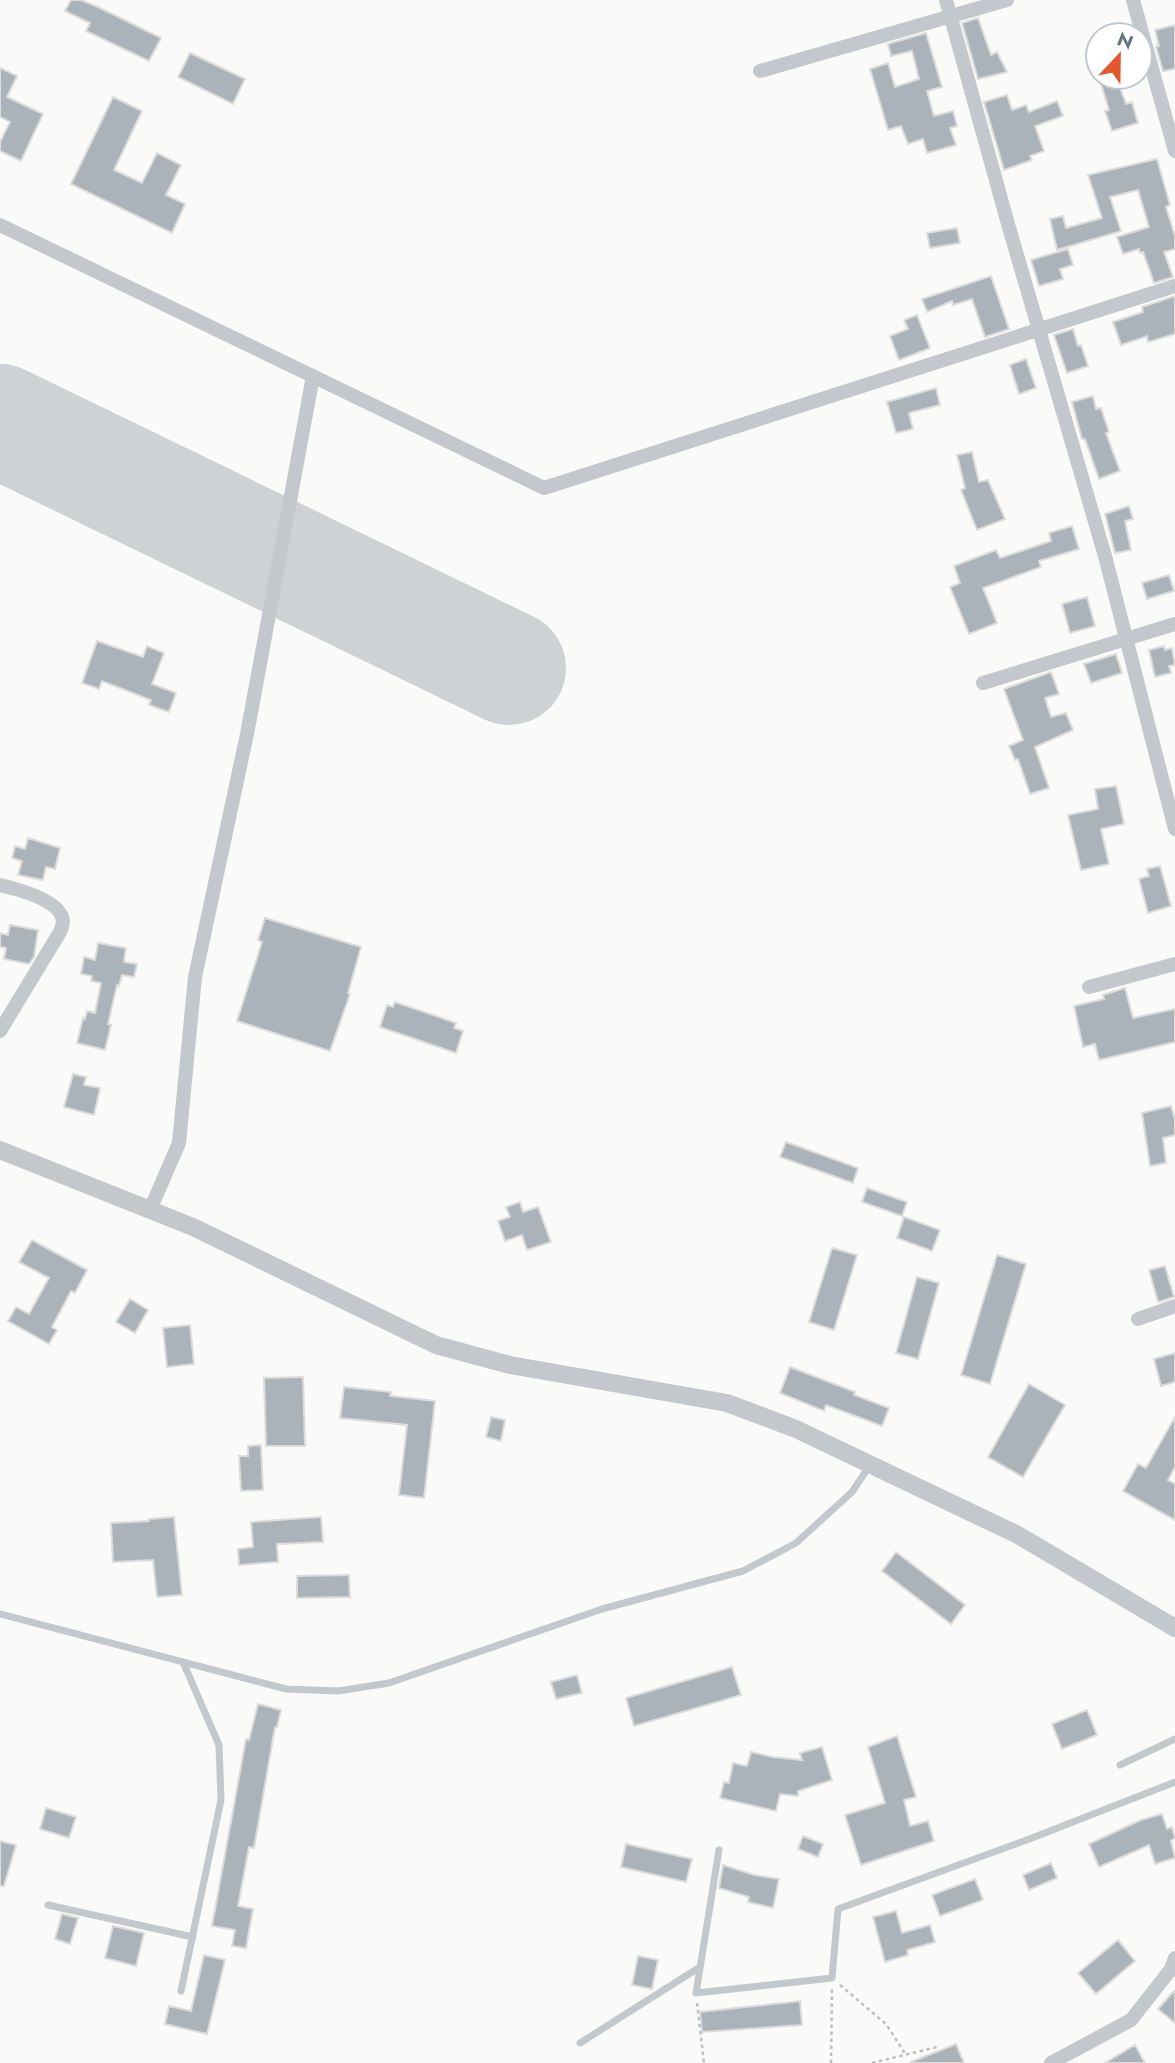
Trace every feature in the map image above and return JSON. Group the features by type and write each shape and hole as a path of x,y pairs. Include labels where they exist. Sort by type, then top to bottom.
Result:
{"street":[{"path":"946,0 1105,556 1175,829"},
{"path":"760,71 1007,0"},
{"path":"1133,0 1175,151"},
{"path":"0,225 544,488 1175,286"},
{"path":"150,1210 179,1143 195,977 247,734 313,376"},
{"path":"983,683 1175,624"},
{"path":"0,885 47,901 58,909 63,920 60,932 0,1031"},
{"path":"1089,987 1175,964"},
{"path":"0,1150 193,1227 436,1345 510,1365 727,1403 796,1429 1018,1535 1175,1628"},
{"path":"1138,1320 1175,1306"},
{"path":"1051,2063 1130,2020 1173,1965"}],"lane":[{"path":"0,1614 286,1689 338,1690 389,1683 602,1609 743,1571 796,1544 852,1492 870,1464"},
{"path":"181,1991 221,1800 219,1745 183,1662"},
{"path":"1119,1765 1175,1739"},
{"path":"719,1850 696,1993 832,1978 838,1909 1175,1782"},
{"path":"48,1905 193,1937"},
{"path":"580,2043 700,1967"}],"path":[{"path":"832,1978 886,2024 906,2055"},
{"path":"831,2063 832,1978"},
{"path":"696,1993 704,2063"},
{"path":"872,2063 937,2047"}],"building":[{"path":"71,0 81,0 98,7 161,38 149,61 86,31 90,23 65,11"},
{"path":"978,18 991,55 997,52 1007,72 978,79 962,23"},
{"path":"1175,25 1175,69 1163,71 1156,47 1159,46 1155,30"},
{"path":"926,33 942,87 927,91 934,116 953,111 957,126 950,128 956,145 927,153 923,139 908,144 901,126 888,130 870,69 888,63 895,87 919,79 912,51 891,56 888,44"},
{"path":"190,53 245,79 233,104 178,77"},
{"path":"0,68 17,76 7,97 43,114 21,161 0,151 0,142 10,122 0,117"},
{"path":"1103,91 1121,91 1126,104 1132,102 1138,123 1112,131 1105,111 1109,110"},
{"path":"1007,95 1012,110 1026,105 1029,112 1057,101 1063,116 1035,126 1044,151 1030,156 1032,160 1004,170 984,102"},
{"path":"113,97 142,111 114,170 142,183 157,153 181,165 166,195 185,204 172,233 71,184"},
{"path":"1157,159 1170,205 1166,207 1175,236 1175,249 1164,252 1173,277 1154,283 1143,252 1140,253 1139,249 1123,254 1117,237 1149,227 1138,190 1110,197 1121,231 1057,250 1050,219 1063,216 1066,228 1102,218 1088,175"},
{"path":"957,228 960,243 930,248 927,233"},
{"path":"1068,249 1073,265 1060,269 1063,279 1039,286 1031,260"},
{"path":"991,276 1009,329 985,337 972,299 953,305 952,301 927,312 922,299"},
{"path":"1175,296 1175,334 1148,342 1147,336 1121,345 1113,322 1143,312 1142,307"},
{"path":"917,315 930,348 899,360 890,336 908,329 904,320"},
{"path":"1073,329 1088,366 1067,373 1054,335"},
{"path":"1026,359 1036,388 1019,394 1010,365"},
{"path":"936,388 940,405 909,413 913,429 896,433 887,402"},
{"path":"1093,396 1096,409 1101,408 1109,432 1106,433 1120,471 1099,479 1085,439 1082,439 1072,402"},
{"path":"972,452 979,482 988,480 1005,519 977,530 961,490 965,488 957,455"},
{"path":"1129,506 1133,519 1125,521 1131,550 1115,553 1105,514"},
{"path":"1072,526 1079,549 1039,561 1041,567 983,588 997,623 969,634 950,587 960,583 954,566 996,550 1000,558 1051,541 1049,533"},
{"path":"1169,575 1174,591 1147,599 1142,583"},
{"path":"1087,597 1095,626 1070,633 1062,604"},
{"path":"97,641 143,657 147,646 164,653 152,684 176,693 169,712 149,705 151,700 102,681 99,689 82,683"},
{"path":"1164,646 1165,650 1172,648 1175,665 1169,666 1171,673 1155,677 1149,650"},
{"path":"1116,654 1122,673 1091,683 1084,664"},
{"path":"1051,672 1059,694 1045,698 1051,717 1066,713 1073,730 1035,747 1049,788 1030,794 1018,759 1015,760 1009,746 1023,740 1004,689"},
{"path":"1116,786 1124,824 1101,829 1109,864 1081,870 1068,815 1098,809 1095,789"},
{"path":"28,838 60,848 55,869 46,867 43,880 18,875 22,861 12,858 15,846 25,849"},
{"path":"1160,866 1171,906 1148,913 1139,879 1149,876 1147,869"},
{"path":"265,918 361,947 348,993 350,994 330,1051 237,1021 262,942 258,940"},
{"path":"10,925 38,930 34,957 29,964 4,959 6,948 0,947 0,933 8,935"},
{"path":"98,943 126,948 124,962 137,964 134,977 122,975 119,986 117,985 105,1050 77,1043 87,1011 95,1013 101,983 91,981 92,976 81,974 84,957 95,960"},
{"path":"1125,988 1133,1018 1175,1009 1175,1042 1099,1060 1095,1044 1083,1047 1074,1006 1104,999 1103,995"},
{"path":"395,1002 456,1023 454,1028 463,1031 456,1053 380,1027 387,1005 393,1007"},
{"path":"73,1074 86,1077 84,1085 100,1088 94,1115 64,1107"},
{"path":"1171,1106 1175,1119 1175,1135 1163,1138 1166,1163 1150,1166 1142,1113"},
{"path":"786,1142 858,1168 853,1183 780,1157"},
{"path":"867,1188 907,1202 902,1216 862,1202"},
{"path":"520,1202 523,1212 538,1207 551,1242 527,1250 522,1235 505,1241 498,1221 510,1217 506,1207"},
{"path":"904,1217 940,1230 932,1251 897,1238"},
{"path":"32,1240 87,1270 75,1293 71,1291 52,1327 57,1330 49,1344 8,1321 16,1307 29,1314 49,1278 19,1262"},
{"path":"832,1248 857,1255 834,1330 809,1322"},
{"path":"997,1255 1026,1264 990,1384 961,1375"},
{"path":"1165,1266 1174,1297 1158,1302 1149,1270"},
{"path":"917,1277 939,1283 918,1359 896,1353"},
{"path":"130,1299 148,1310 135,1333 116,1322"},
{"path":"190,1325 194,1364 167,1367 163,1328"},
{"path":"1175,1353 1175,1382 1161,1386 1154,1359"},
{"path":"790,1367 889,1408 882,1426 826,1405 824,1411 780,1393"},
{"path":"303,1377 305,1446 266,1446 264,1378"},
{"path":"1029,1384 1065,1405 1023,1477 988,1457"},
{"path":"344,1387 391,1392 390,1396 435,1401 424,1498 399,1495 407,1425 340,1418"},
{"path":"491,1417 505,1420 501,1441 486,1437"},
{"path":"1175,1417 1175,1467 1168,1480 1175,1484 1175,1520 1123,1491 1138,1464 1146,1468"},
{"path":"261,1445 263,1490 241,1491 239,1456 248,1456 248,1446"},
{"path":"174,1517 182,1595 157,1597 153,1560 113,1562 111,1523"},
{"path":"321,1517 323,1542 277,1544 278,1562 239,1565 238,1549 253,1547 251,1522"},
{"path":"896,1552 965,1605 951,1624 882,1571"},
{"path":"349,1575 350,1597 297,1598 297,1576"},
{"path":"732,1667 741,1695 634,1726 626,1698"},
{"path":"577,1675 582,1693 556,1699 551,1682"},
{"path":"258,1704 281,1710 275,1727 254,1848 249,1847 238,1906 253,1909 246,1948 232,1946 235,1930 212,1926 246,1739 249,1740"},
{"path":"1087,1710 1097,1735 1062,1749 1052,1724"},
{"path":"897,1736 916,1797 904,1800 910,1826 928,1821 934,1841 861,1865 845,1815 885,1803 868,1747"},
{"path":"822,1747 832,1780 798,1791 798,1796 780,1794 776,1811 720,1798 724,1782 729,1783 733,1763 747,1766 751,1752 802,1760 800,1753"},
{"path":"46,1808 76,1817 69,1838 40,1829"},
{"path":"1162,1814 1167,1829 1172,1827 1175,1838 1171,1841 1175,1858 1155,1864 1149,1845 1099,1867 1089,1844 1141,1820"},
{"path":"803,1836 823,1844 818,1857 798,1849"},
{"path":"0,1841 16,1845 4,1886 0,1886"},
{"path":"626,1844 692,1859 686,1882 621,1867"},
{"path":"1051,1863 1057,1878 1029,1890 1023,1875"},
{"path":"723,1865 754,1875 779,1879 773,1908 748,1902 749,1897 719,1888"},
{"path":"975,1879 983,1900 940,1916 932,1895"},
{"path":"896,1911 902,1933 930,1925 935,1942 907,1950 908,1955 885,1962 873,1917"},
{"path":"62,1914 78,1918 70,1944 55,1939"},
{"path":"113,1926 144,1933 136,1966 105,1958"},
{"path":"1118,1940 1135,1961 1096,1994 1078,1973"},
{"path":"204,1955 225,1960 207,2034 165,2024 169,2006 191,2011"},
{"path":"638,1956 658,1960 652,1989 632,1985"},
{"path":"1175,1990 1175,2023 1158,2009"},
{"path":"800,2001 802,2025 702,2032 700,2012"},
{"path":"956,2044 964,2063 911,2063 911,2062"},
{"path":"1135,2045 1145,2063 1105,2063"}],"runway":[{"path":"0,421 509,668"}]}
